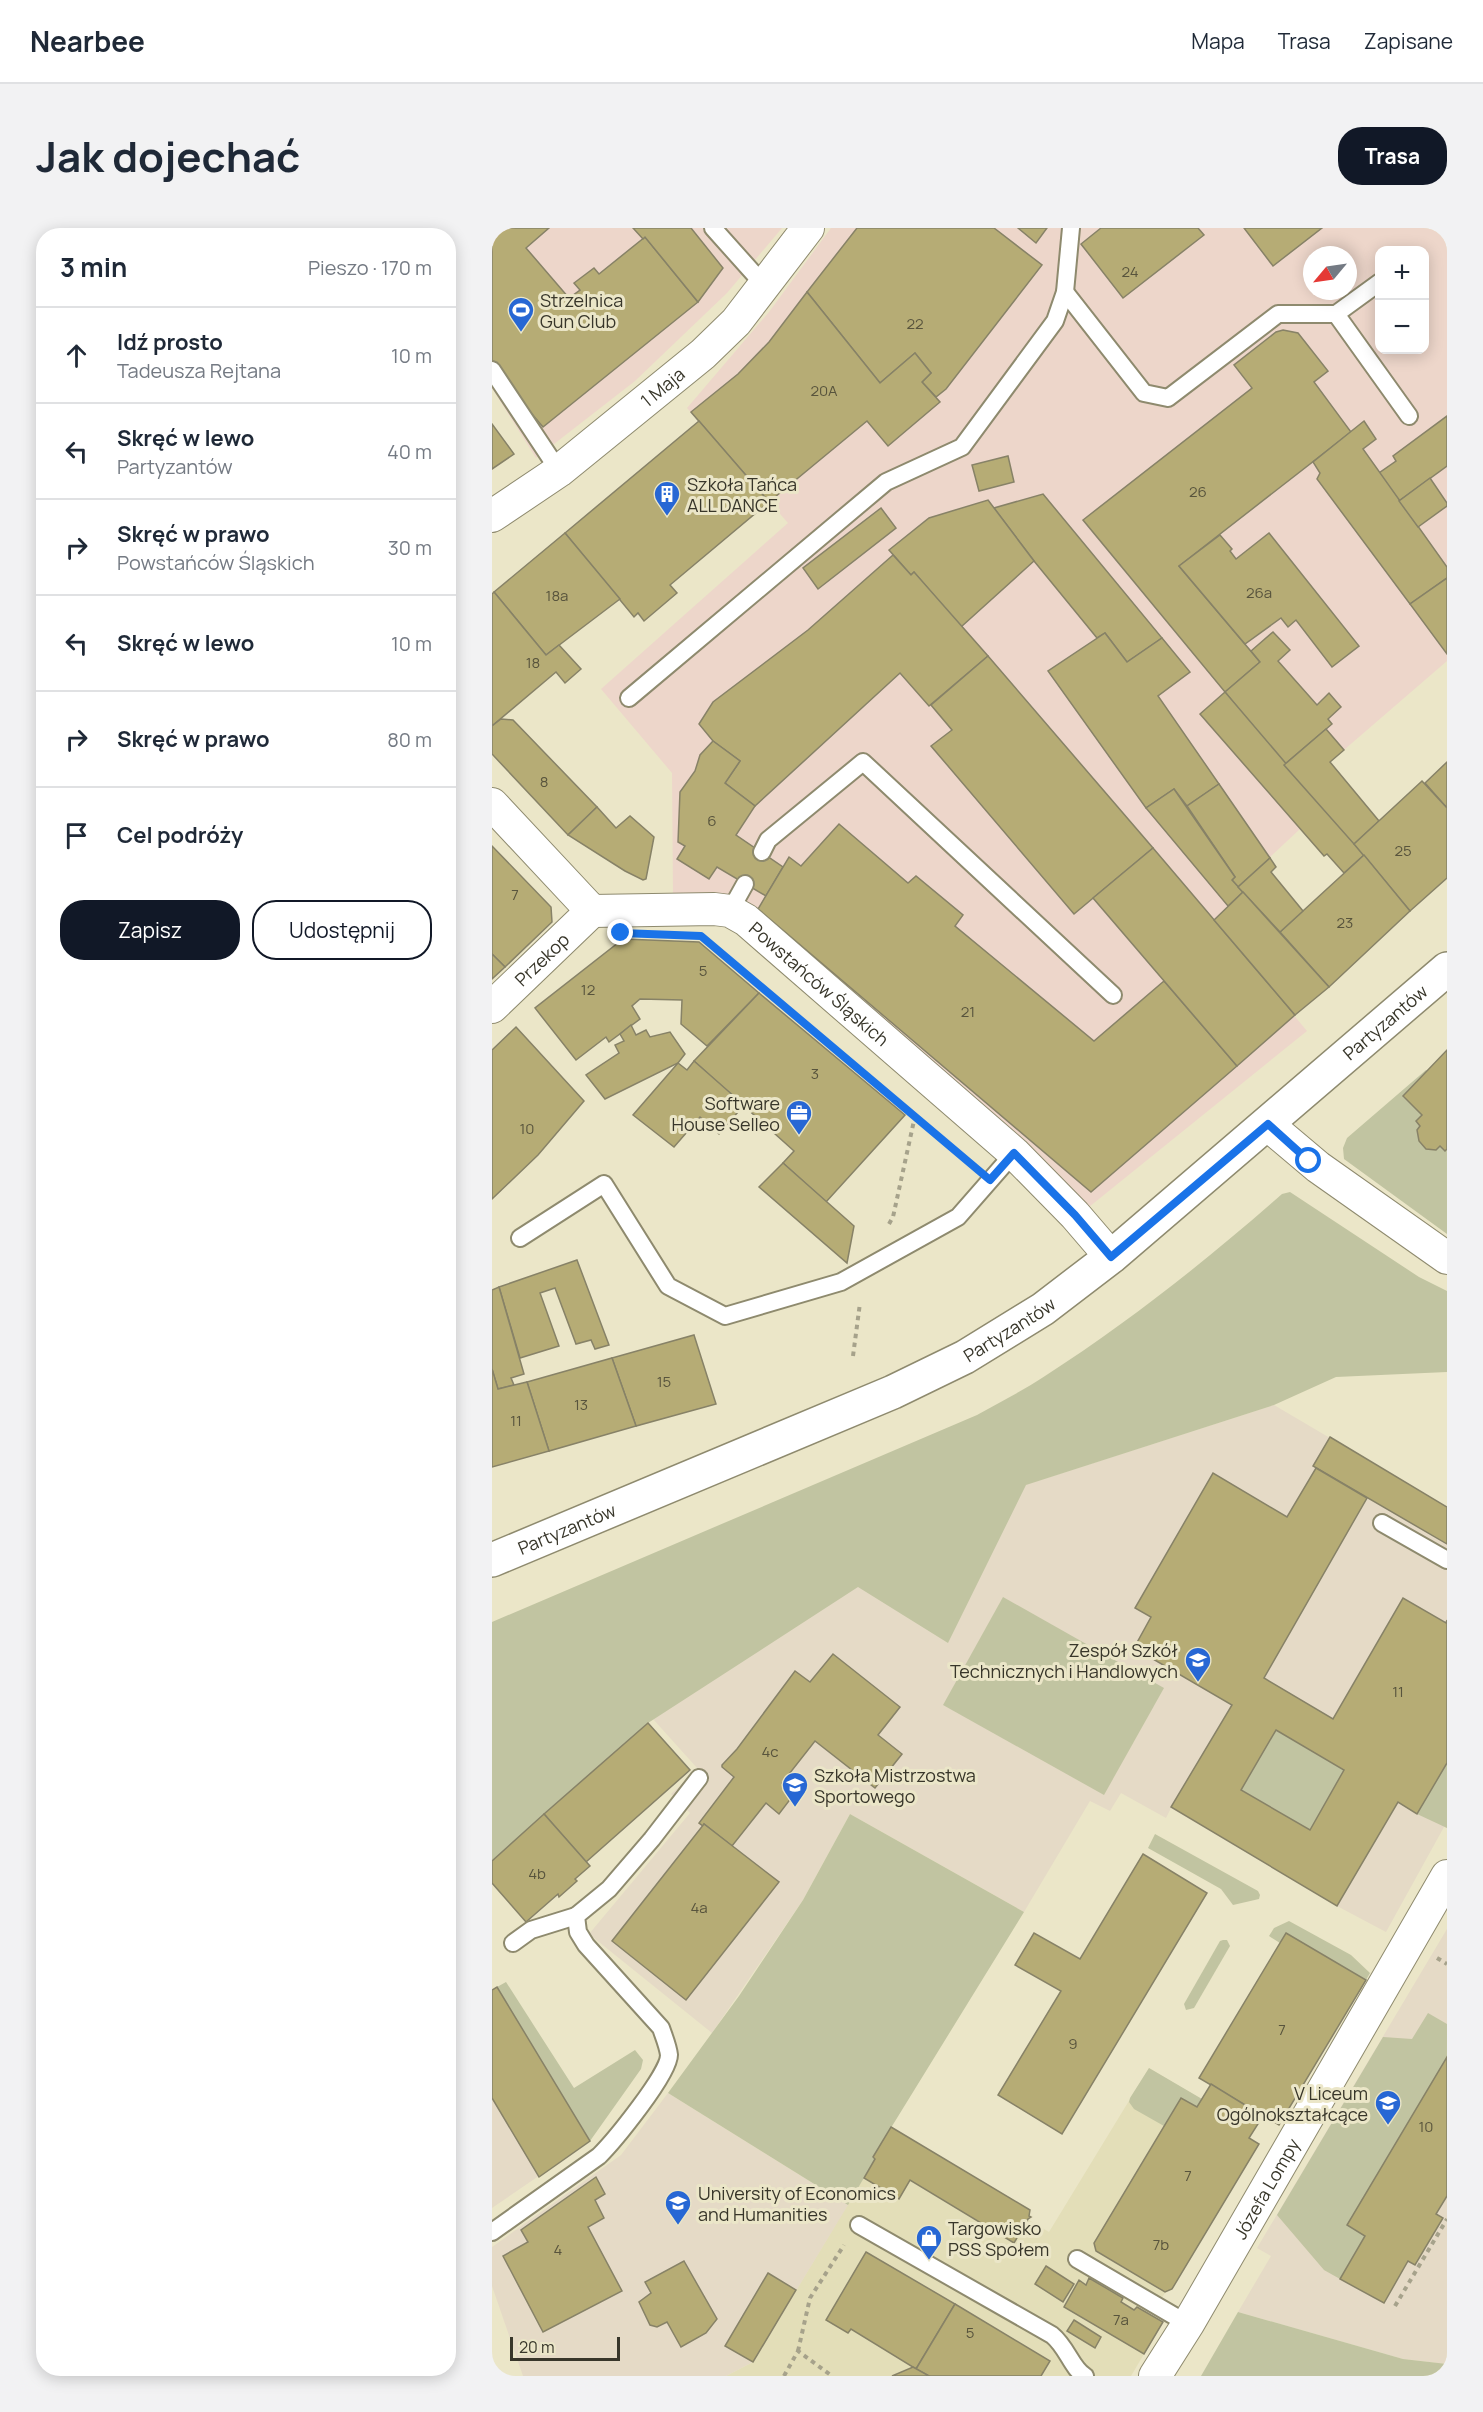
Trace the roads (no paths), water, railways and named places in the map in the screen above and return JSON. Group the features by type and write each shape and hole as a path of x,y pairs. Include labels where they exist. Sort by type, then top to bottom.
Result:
{"main road":[{"name":"Partyzantów","path":"492,1560 892,1392 965,1357 1043,1309 1111,1257 1447,969"}],"street":[{"name":"1 Maja","path":"492,516 559,471 703,354 736,321 808,228"},
{"path":"492,804 592,911"},
{"name":"Powstańców Śląskich","path":"592,911 714,909 730,911 746,920 1014,1153 1075,1215 1111,1257"},
{"name":"Przekop","path":"492,1008 592,911"},
{"path":"1268,1124 1318,1167 1447,1258"},
{"name":"Józefa Lompy","path":"1155,2376 1188,2324 1447,1877"}],"lane":[{"path":"712,228 764,285"},
{"path":"629,698 886,482 962,447 1055,321 1065,292 1071,228"},
{"path":"1065,292 1144,393 1168,398 1278,314 1336,314 1375,286"},
{"path":"1336,314 1409,416"},
{"path":"492,370 559,471"},
{"path":"762,852 768,840 863,762 1113,994"},
{"path":"730,911 745,884"},
{"path":"520,1238 604,1184 668,1286 725,1316 841,1282 958,1217 1014,1153"},
{"path":"1382,1523 1447,1560"},
{"path":"513,1943 531,1930 576,1916 609,1889 699,1779"},
{"path":"492,2232 599,2156 613,2142 662,2075 669,2058 666,2040 660,2028 586,1945 578,1932 576,1916"},
{"path":"859,2225 1052,2335 1061,2343 1079,2375"},
{"path":"1077,2259 1188,2324"}],"place":[{"name":"Strzelnica Gun Club","path":"521,333"},
{"name":"Szkoła Tańca ALL DANCE","path":"667,517"},
{"name":"Software House Selleo","path":"799,1136"},
{"name":"Zespół Szkół Technicznych i Handlowych","path":"1198,1683"},
{"name":"Szkoła Mistrzostwa Sportowego","path":"795,1808"},
{"name":"V Liceum Ogólnokształcące","path":"1388,2126"},
{"name":"University of Economics and Humanities","path":"678,2226"},
{"name":"Targowisko PSS Społem","path":"929,2261"}]}
